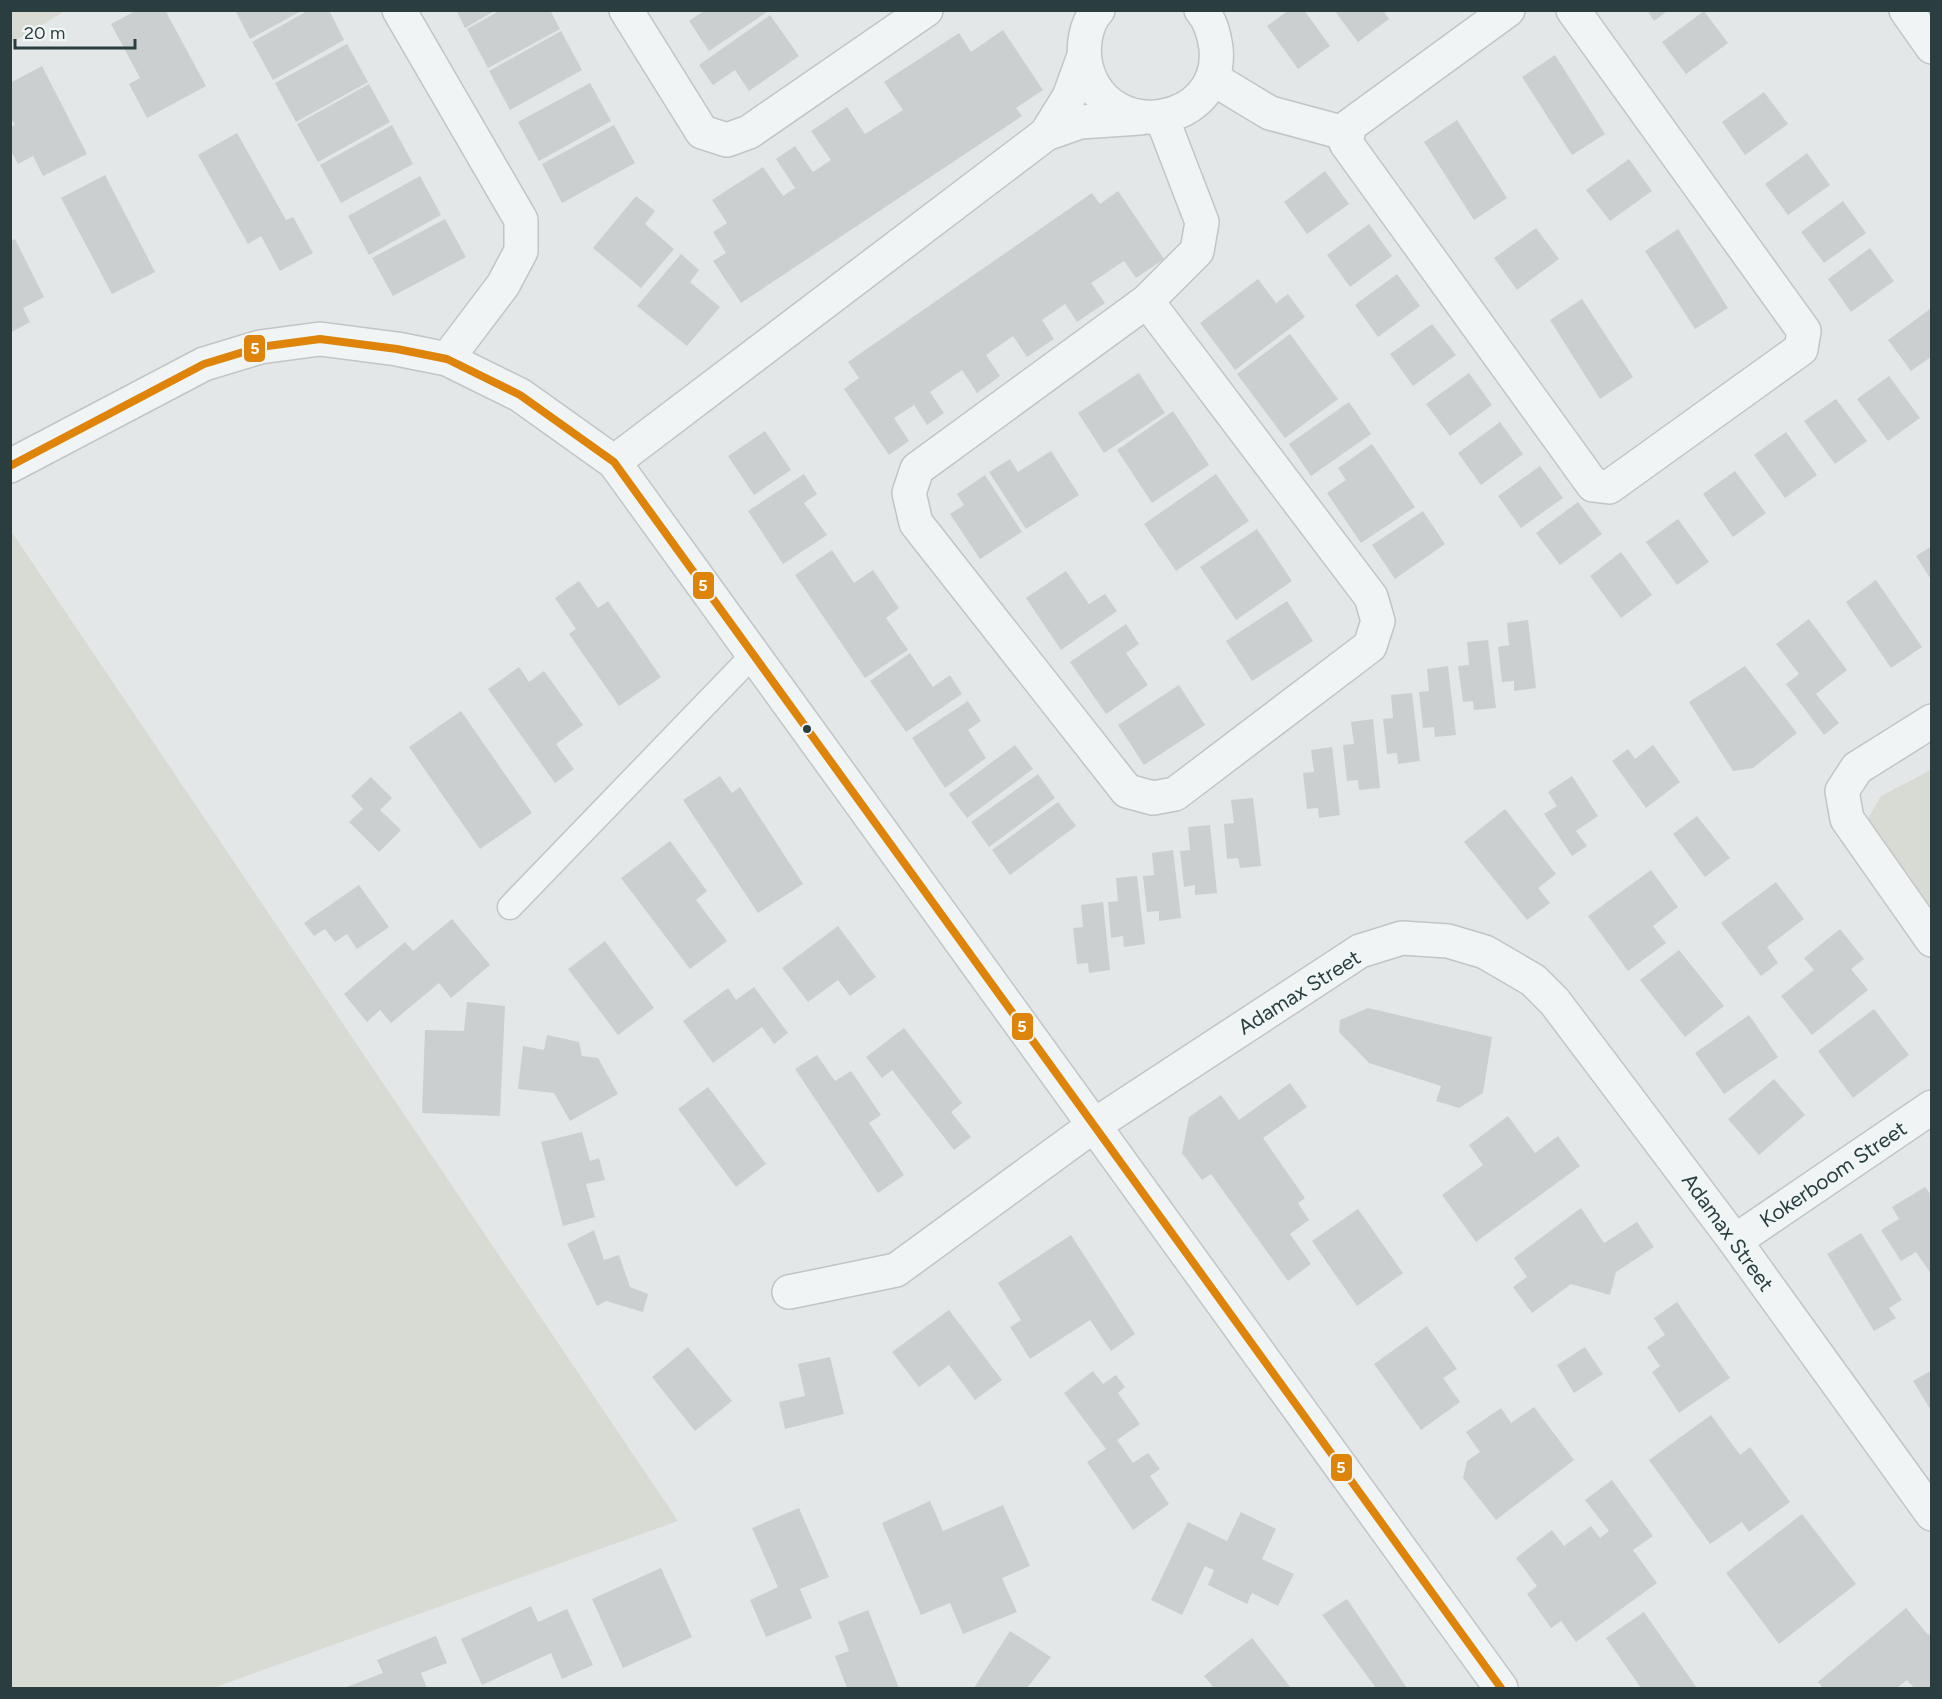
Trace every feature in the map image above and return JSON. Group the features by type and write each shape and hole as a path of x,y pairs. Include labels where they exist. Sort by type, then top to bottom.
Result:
{"street":[{"path":"399,10 521,220 521,251 503,285 447,359"},
{"path":"626,10 702,132 727,141 750,132 926,10"},
{"path":"614,462 1046,134 1080,122 1151,118 1182,111 1200,97 1212,78 1217,56 1214,34 1201,10"},
{"path":"1508,10 1349,126 1346,143 1593,485 1609,487 1801,348 1804,331 1573,10"},
{"path":"1906,10 1932,47"},
{"path":"1086,26 1089,78 1101,97 1118,110 1151,118"},
{"path":"1046,134 1069,97 1086,26"},
{"path":"1212,78 1270,113 1348,134"},
{"path":"1147,301 1371,597 1378,621 1370,646 1175,794 1153,798 1127,790 916,523 909,493 917,469 1147,301 1197,250 1202,222 1151,118"},
{"path":"10,466 204,364 260,347 320,339 397,349 447,359 520,395 614,462 752,656 1501,1689"},
{"path":"1932,721 1857,768 1842,791 1847,819 1932,940"},
{"name":"Adamax Street","path":"789,1292 896,1270 1093,1126 1360,951 1402,938 1448,941 1485,952 1533,980 1555,1002 1736,1241 1932,1514"},
{"name":"Kokerboom Street","path":"1736,1241 1932,1107"}],"lane":[{"path":"510,907 752,656"}],"shaded area":[{"path":"11,10 65,10 65,11 11,43"},
{"path":"11,531 678,1521 213,1688 11,1688"},
{"path":"1931,770 1931,919 1865,824 1881,796"}],"building":[{"path":"137,10 165,10 206,86 147,118 129,84 140,78 111,24"},
{"path":"235,10 303,10 250,39"},
{"path":"309,10 329,10 344,40 273,80 252,42"},
{"path":"456,10 496,10 465,28"},
{"path":"501,10 550,10 560,29 488,68 467,29"},
{"path":"705,10 770,10 709,51 689,21"},
{"path":"1289,10 1304,10 1330,46 1298,69 1267,26"},
{"path":"1334,10 1383,10 1389,19 1358,42"},
{"path":"1647,10 1669,10 1654,21"},
{"path":"1704,11 1728,43 1686,74 1662,42"},
{"path":"770,15 799,56 749,91 735,70 713,85 699,65"},
{"path":"1003,30 1043,90 1016,108 1022,116 741,303 713,261 726,253 713,232 727,223 712,200 763,167 783,196 795,188 776,159 795,146 813,172 831,160 811,131 847,107 865,134 903,110 884,82 959,33 971,52"},
{"path":"561,31 582,70 510,110 489,71"},
{"path":"347,44 368,82 296,122 275,83"},
{"path":"1555,55 1605,134 1572,155 1522,77"},
{"path":"42,66 87,154 43,176 33,156 18,164 10,149 10,127 15,125 10,116 10,83"},
{"path":"590,83 611,121 539,161 518,122"},
{"path":"369,84 390,122 318,162 297,124"},
{"path":"1764,92 1788,124 1745,155 1722,122"},
{"path":"1457,120 1507,198 1474,220 1424,142"},
{"path":"392,125 413,164 341,203 320,165"},
{"path":"614,125 635,163 562,203 542,164"},
{"path":"237,133 286,220 293,217 313,253 280,271 261,236 248,244 198,155"},
{"path":"1807,153 1830,185 1788,215 1765,184"},
{"path":"1629,159 1652,191 1610,221 1586,190"},
{"path":"1325,171 1349,204 1307,234 1284,202"},
{"path":"105,175 155,272 112,294 61,198"},
{"path":"420,176 441,215 369,255 348,216"},
{"path":"1118,191 1164,259 1136,278 1124,261 1091,283 1105,303 1077,322 1065,304 1042,320 1054,339 1027,357 1013,336 986,355 1000,376 977,393 962,370 930,392 944,413 927,425 914,405 894,418 909,441 889,455 844,389 859,378 848,362 1092,193 1100,204"},
{"path":"636,196 655,211 645,224 674,249 641,288 593,248"},
{"path":"1843,201 1866,233 1824,263 1801,232"},
{"path":"445,219 466,257 393,296 372,258"},
{"path":"1369,224 1392,256 1350,287 1327,255"},
{"path":"1536,228 1559,259 1517,290 1494,258"},
{"path":"1678,229 1728,308 1695,329 1645,251"},
{"path":"15,239 44,297 23,308 30,322 10,333 10,242"},
{"path":"1870,248 1894,281 1851,312 1828,279"},
{"path":"681,254 699,270 690,282 720,307 687,346 637,306"},
{"path":"1397,274 1420,306 1378,337 1355,305"},
{"path":"1258,279 1276,303 1288,294 1305,317 1235,370 1200,323"},
{"path":"1582,299 1633,377 1600,399 1550,320"},
{"path":"1930,309 1932,356 1911,371 1888,340"},
{"path":"1432,324 1456,355 1413,386 1390,354"},
{"path":"1290,334 1338,399 1285,438 1237,374"},
{"path":"1139,373 1165,413 1104,453 1078,413"},
{"path":"1469,373 1492,405 1450,436 1426,404"},
{"path":"1889,376 1920,418 1888,441 1857,399"},
{"path":"1836,399 1867,441 1835,464 1804,421"},
{"path":"1349,402 1371,434 1311,476 1289,444"},
{"path":"1173,411 1209,465 1152,503 1117,450"},
{"path":"1500,422 1523,454 1481,485 1458,453"},
{"path":"765,431 791,470 754,495 728,456"},
{"path":"1786,432 1817,475 1785,498 1754,455"},
{"path":"1372,444 1415,507 1361,543 1327,493 1346,480 1338,468"},
{"path":"1051,451 1079,495 1026,529 989,472 1010,459 1018,472"},
{"path":"1540,466 1563,498 1521,528 1498,496"},
{"path":"1735,471 1766,513 1733,537 1703,494"},
{"path":"804,474 817,494 804,503 827,535 783,564 748,511"},
{"path":"1216,474 1249,521 1176,571 1144,524"},
{"path":"985,475 1022,532 980,559 950,514 964,505 957,494"},
{"path":"1578,502 1602,534 1560,565 1536,533"},
{"path":"1423,511 1445,544 1395,579 1372,545"},
{"path":"1678,519 1709,562 1677,585 1646,542"},
{"path":"1257,529 1292,581 1236,620 1200,567"},
{"path":"1932,546 1932,581 1916,556"},
{"path":"832,550 854,583 873,570 899,608 886,618 908,650 865,678 795,575"},
{"path":"1621,552 1652,595 1621,618 1590,576"},
{"path":"1066,571 1089,604 1105,594 1117,611 1061,650 1026,598"},
{"path":"1876,580 1922,647 1891,668 1846,602"},
{"path":"579,581 598,608 608,601 661,677 619,706 569,634 576,629 555,598"},
{"path":"1287,601 1313,641 1252,681 1226,641"},
{"path":"1809,619 1847,670 1816,694 1839,723 1824,735 1786,684 1799,674 1776,644"},
{"path":"1528,620 1536,688 1514,691 1514,681 1502,682 1498,647 1509,645 1507,623"},
{"path":"1126,624 1139,644 1126,653 1148,685 1106,714 1070,662"},
{"path":"1488,640 1496,708 1474,710 1473,701 1463,702 1458,666 1469,665 1467,642"},
{"path":"910,653 933,687 950,675 962,694 906,732 870,681"},
{"path":"1448,666 1456,735 1435,737 1434,727 1423,728 1419,692 1429,691 1427,669"},
{"path":"1745,666 1797,733 1753,768 1733,771 1689,702"},
{"path":"519,667 529,682 544,671 583,725 556,744 574,769 555,783 488,689"},
{"path":"1179,685 1205,725 1144,765 1118,725"},
{"path":"1412,693 1420,761 1398,764 1397,753 1387,754 1383,719 1393,718 1391,695"},
{"path":"968,701 981,721 968,730 986,758 945,788 912,738"},
{"path":"461,711 532,813 480,849 409,747"},
{"path":"1373,719 1380,788 1359,790 1358,780 1347,781 1343,745 1354,744 1351,722"},
{"path":"1015,745 1033,769 967,818 949,794"},
{"path":"1653,745 1680,782 1646,808 1612,761 1628,749 1635,759"},
{"path":"1332,747 1340,815 1319,818 1318,808 1307,809 1303,773 1314,772 1311,750"},
{"path":"1038,774 1055,798 989,847 971,822"},
{"path":"720,776 732,793 740,787 803,884 758,913 683,800"},
{"path":"1572,776 1598,816 1576,831 1587,846 1572,856 1544,814 1557,806 1548,792"},
{"path":"371,777 392,798 380,810 401,830 379,852 349,822 363,809 351,796"},
{"path":"1253,798 1261,866 1240,868 1238,858 1227,859 1224,824 1234,823 1231,800"},
{"path":"1058,802 1076,826 1010,875 992,850"},
{"path":"1505,809 1556,874 1538,888 1550,903 1527,920 1464,842"},
{"path":"1697,816 1730,858 1705,877 1673,834"},
{"path":"1210,825 1217,893 1195,895 1195,885 1184,887 1180,851 1190,850 1188,827"},
{"path":"670,841 707,891 696,900 727,941 690,969 621,878"},
{"path":"1173,850 1181,918 1159,921 1159,911 1147,912 1143,876 1154,875 1152,853"},
{"path":"1651,870 1678,907 1653,926 1666,943 1628,971 1588,916"},
{"path":"1137,876 1145,944 1124,947 1123,936 1111,938 1108,902 1118,901 1116,878"},
{"path":"1776,882 1804,919 1767,947 1778,963 1761,976 1721,923"},
{"path":"359,885 389,927 357,949 347,934 335,942 325,929 314,936 304,923"},
{"path":"1103,902 1110,970 1089,973 1088,963 1077,964 1073,928 1083,927 1081,905"},
{"path":"452,919 490,965 451,998 439,983 391,1023 380,1010 367,1022 344,994 405,942 413,951"},
{"path":"838,926 876,977 850,996 838,980 808,1002 782,968"},
{"path":"1840,929 1864,959 1851,969 1868,990 1812,1035 1781,996 1814,970 1804,958"},
{"path":"605,941 654,1008 618,1035 568,969"},
{"path":"1679,950 1724,1006 1685,1037 1640,980"},
{"path":"754,987 788,1033 774,1044 762,1027 713,1063 683,1021 728,988 736,1000"},
{"path":"467,1002 505,1006 500,1116 422,1113 425,1030 464,1031"},
{"path":"1368,1008 1492,1037 1483,1093 1459,1108 1436,1101 1441,1086 1369,1063 1339,1032 1340,1020"},
{"path":"1874,1009 1909,1055 1853,1098 1818,1051"},
{"path":"1749,1015 1778,1057 1724,1094 1695,1053"},
{"path":"904,1028 962,1103 951,1112 971,1137 954,1150 892,1070 882,1078 866,1057"},
{"path":"547,1035 579,1042 582,1056 598,1058 618,1094 570,1121 554,1093 518,1089 523,1046 544,1050"},
{"path":"817,1055 835,1081 851,1071 881,1115 869,1123 904,1175 878,1193 795,1069"},
{"path":"1774,1079 1805,1115 1759,1155 1728,1119"},
{"path":"1290,1083 1307,1107 1263,1138 1305,1198 1298,1203 1309,1220 1290,1234 1311,1264 1288,1281 1211,1174 1202,1180 1182,1153 1189,1117 1221,1095 1239,1120"},
{"path":"708,1087 766,1164 736,1187 678,1109"},
{"path":"1508,1116 1535,1153 1558,1136 1580,1166 1476,1242 1442,1195 1483,1165 1469,1145"},
{"path":"582,1132 590,1161 599,1158 605,1180 586,1184 595,1217 563,1226 541,1142"},
{"path":"1925,1187 1932,1196 1932,1275 1916,1252 1901,1261 1881,1230 1899,1219 1892,1207"},
{"path":"1581,1208 1604,1243 1637,1222 1654,1247 1616,1272 1610,1295 1571,1284 1532,1313 1513,1287 1527,1277 1514,1258"},
{"path":"1358,1209 1403,1273 1357,1306 1312,1241"},
{"path":"594,1230 604,1260 619,1255 630,1287 648,1294 643,1312 606,1301 597,1306 567,1244"},
{"path":"1861,1233 1902,1300 1889,1308 1896,1318 1874,1331 1827,1254"},
{"path":"1071,1235 1135,1334 1111,1351 1090,1320 1030,1359 1010,1327 1021,1320 998,1283"},
{"path":"1677,1302 1730,1378 1679,1413 1652,1372 1660,1366 1647,1347 1665,1335 1654,1318"},
{"path":"949,1310 1002,1380 975,1400 949,1365 919,1387 892,1352"},
{"path":"1427,1326 1457,1369 1443,1378 1460,1402 1421,1430 1374,1364"},
{"path":"688,1347 732,1401 695,1431 652,1377"},
{"path":"1585,1347 1603,1374 1574,1393 1557,1365"},
{"path":"830,1357 844,1414 785,1429 779,1402 805,1396 798,1364"},
{"path":"1932,1370 1932,1412 1913,1381"},
{"path":"1093,1371 1103,1384 1116,1375 1125,1387 1118,1393 1140,1424 1117,1440 1133,1463 1148,1453 1160,1469 1150,1476 1169,1504 1133,1530 1087,1462 1106,1449 1064,1393"},
{"path":"1534,1407 1574,1460 1496,1520 1463,1478 1467,1461 1480,1452 1466,1432 1501,1408 1511,1423"},
{"path":"1711,1415 1740,1455 1750,1447 1790,1502 1749,1532 1742,1522 1710,1544 1649,1460"},
{"path":"1612,1480 1653,1536 1633,1550 1657,1583 1576,1642 1561,1621 1551,1628 1527,1594 1537,1586 1516,1558 1552,1530 1564,1546 1591,1526 1600,1538 1609,1531 1585,1500"},
{"path":"930,1501 943,1531 1003,1505 1030,1566 1002,1578 1017,1612 963,1634 950,1603 921,1615 882,1523"},
{"path":"799,1508 829,1577 800,1589 812,1618 766,1637 750,1600 778,1587 752,1528"},
{"path":"1241,1512 1276,1529 1262,1559 1294,1574 1278,1606 1252,1593 1247,1604 1208,1585 1214,1570 1205,1566 1182,1615 1151,1600 1188,1522 1227,1541"},
{"path":"1802,1514 1856,1584 1779,1644 1726,1573"},
{"path":"661,1568 692,1637 623,1668 592,1599"},
{"path":"1347,1599 1407,1688 1376,1688 1322,1615"},
{"path":"531,1606 538,1622 567,1609 593,1665 562,1679 551,1653 482,1685 461,1639"},
{"path":"1906,1608 1928,1635 1932,1632 1932,1688 1914,1688 1907,1680 1897,1688 1823,1688 1818,1682"},
{"path":"868,1610 899,1688 847,1688 835,1656 849,1651 838,1622"},
{"path":"1644,1612 1697,1688 1641,1688 1606,1638"},
{"path":"1010,1631 1051,1657 1027,1688 974,1688"},
{"path":"436,1636 447,1663 421,1673 427,1688 344,1688 383,1673 377,1660"},
{"path":"1252,1638 1291,1688 1214,1688 1204,1676"}],"transit line":[{"name":"5","path":"10,466 204,364 260,347 320,339 397,349 447,359 520,395 614,462 1501,1688"}]}
